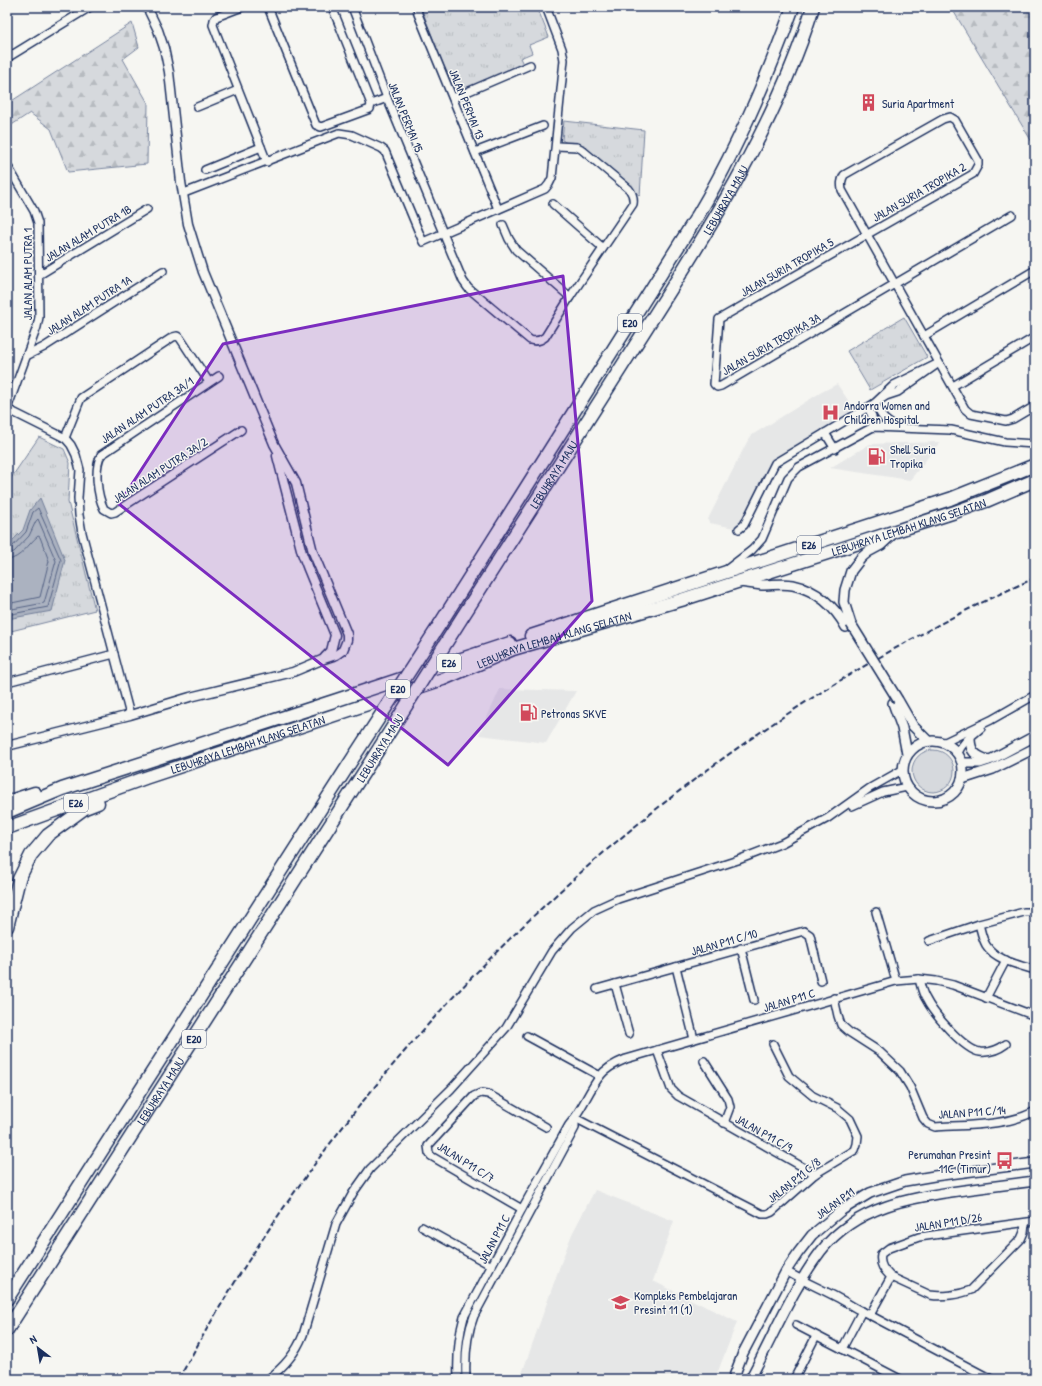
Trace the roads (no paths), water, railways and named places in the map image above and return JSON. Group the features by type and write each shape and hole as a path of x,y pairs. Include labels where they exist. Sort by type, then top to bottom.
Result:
{"highway":[{"name":"LEBUHRAYA MAJU","path":"7,1299 440,624 698,215 720,177 764,83 793,7"},
{"name":"LEBUHRAYA MAJU","path":"7,1330 675,284 729,195 775,104 795,57 813,7"},
{"name":"LEBUHRAYA LEMBAH KLANG SELATAN","path":"7,812 62,789 950,499 1035,465"},
{"name":"LEBUHRAYA LEMBAH KLANG SELATAN","path":"7,828 145,778 443,679 513,649 740,582 986,501 1035,480"},
{"path":"7,928 19,879 31,855 48,835 85,808 125,792 145,778"},
{"path":"7,802 44,790 62,789"}],"main road":[{"path":"848,626 844,602 845,590 851,571 861,558 868,552 881,546 898,530"},
{"path":"740,582 761,585 794,585 819,596 829,604 848,626 895,701 913,726 927,740"},
{"path":"895,701 907,754"},
{"path":"963,763 980,763 988,760 1035,736"},
{"path":"970,738 970,746 974,753 979,757 988,760"},
{"path":"927,740 945,742 958,753 963,763 964,771 958,787 953,794 937,801 928,801 912,794 903,779 902,770 907,754 916,745 927,740"},
{"path":"962,779 993,769 1035,748"},
{"name":"JALAN P11","path":"733,1379 743,1353 786,1271 798,1252 812,1235 842,1210 870,1193 888,1186 918,1178 1035,1163"},
{"path":"750,1379 802,1281 822,1251 832,1238 856,1221 886,1206 903,1200 930,1194 1035,1181"}],"street":[{"path":"7,58 90,7"},
{"path":"7,746 130,715 190,697 294,672 336,655 343,650 347,640 347,634 313,552 298,490 274,444 203,272 188,224 181,182 169,72 160,36 147,7"},
{"path":"242,7 216,17 213,25 267,162"},
{"path":"268,7 318,127 370,109 371,104 332,7"},
{"name":"JALAN PERMAI 15","path":"352,7 387,98 443,234 463,281 468,288 530,340 538,341 545,337 570,297"},
{"name":"JALAN PERMAI 13","path":"418,7 418,14 498,209"},
{"path":"184,193 339,133 352,135 381,148 387,154 423,242 545,189 550,184 552,178 564,60 562,49 546,7"},
{"path":"453,98 530,65"},
{"path":"197,107 238,90"},
{"path":"371,104 387,98"},
{"name":"JALAN SURIA TROPIKA 2","path":"950,117 954,120 969,143 978,160 978,165 974,174 867,235 842,190 841,180 844,175 943,119 950,117"},
{"path":"475,152 543,126"},
{"path":"503,225 516,250 570,297 633,204 634,200 632,192 629,189 581,149 577,147 556,146"},
{"path":"205,170 261,147"},
{"name":"JALAN ALAM PUTRA 1","path":"7,165 37,217 39,275 39,317 37,327 7,409"},
{"path":"553,204 603,248"},
{"name":"JALAN ALAM PUTRA 1B","path":"39,275 147,209"},
{"path":"895,284 1012,215"},
{"path":"867,235 965,409 971,414 1006,421 1013,419 1035,406"},
{"name":"JALAN SURIA TROPIKA 5","path":"719,319 867,235"},
{"name":"JALAN ALAM PUTRA 1A","path":"26,356 44,347 163,270"},
{"path":"924,336 1035,270"},
{"name":"JALAN SURIA TROPIKA 3A","path":"719,319 714,384 717,387 895,284"},
{"path":"65,438 81,398 172,337 177,336 180,338 209,382"},
{"path":"952,386 1035,336"},
{"path":"739,529 744,525 775,463 868,408 894,385 940,363"},
{"name":"JALAN ALAM PUTRA 3A/1","path":"98,494 98,464 101,455 219,376"},
{"path":"875,403 885,422 900,429"},
{"path":"868,408 872,416 872,427"},
{"path":"7,409 65,438 71,445 79,463 78,498 82,533 130,715"},
{"path":"724,572 752,550 762,539 788,478 793,472 799,467 872,427 951,430 1005,442 1035,444"},
{"name":"JALAN ALAM PUTRA 3A/2","path":"98,494 104,510 111,513 115,512 241,430"},
{"path":"825,433 834,449"},
{"path":"274,444 302,553 335,635 331,651 324,659"},
{"path":"287,494 292,490 292,476"},
{"path":"287,494 296,500 305,518"},
{"path":"317,592 323,588 323,578"},
{"path":"7,682 114,654"},
{"path":"945,742 991,720 1035,695"},
{"path":"958,753 961,745 991,720"},
{"path":"839,812 870,788 902,770"},
{"path":"268,1379 277,1372 300,1344 336,1224 353,1193 370,1169 451,1089 506,1028 552,951 572,928 594,910 618,899 738,860 782,843 839,812 883,792 907,787"},
{"path":"876,912 896,981"},
{"path":"929,941 979,924 1024,912 1035,912"},
{"path":"979,924 987,946 992,952 1006,960 1035,970"},
{"name":"JALAN P11 C/10","path":"597,989 804,931 810,935 821,981"},
{"path":"741,948 754,1000"},
{"path":"986,998 1006,960"},
{"path":"676,967 694,1040"},
{"path":"918,979 925,998 931,1008 961,1042 978,1052 996,1050 1006,1044"},
{"name":"JALAN P11 C","path":"458,1379 459,1337 464,1317 522,1208 569,1125 575,1118 600,1076 608,1068 626,1059 896,981 918,979 953,985 1035,1016"},
{"path":"615,984 629,1034"},
{"name":"JALAN P11 C/14","path":"834,998 838,1016 842,1025 849,1032 885,1056 900,1071 910,1087 923,1118 928,1124 935,1127 1014,1120 1035,1111"},
{"path":"527,1036 600,1076"},
{"name":"JALAN P11 C/8","path":"575,1118 762,1214 767,1214 772,1212 815,1174 855,1150 858,1136 850,1119 844,1112 813,1096 789,1076 773,1044"},
{"name":"JALAN P11 C/9","path":"658,1050 671,1089 674,1093 815,1174"},
{"name":"JALAN P11 C/9","path":"704,1061 728,1099 730,1107 724,1123"},
{"name":"JALAN P11 C/7","path":"522,1208 431,1156 428,1153 428,1146 474,1096 481,1093 488,1094 546,1128"},
{"name":"JALAN P11 C","path":"466,1379 465,1363 468,1338 474,1316 575,1128 575,1118"},
{"name":"JALAN P11 D/26","path":"891,1277 883,1268 881,1263 881,1254 889,1248 903,1242 919,1237 1035,1221"},
{"path":"870,1315 891,1277 930,1295 937,1296 971,1290 1021,1239 1024,1232 1024,1223"},
{"path":"422,1227 492,1266"},
{"path":"786,1271 802,1281 991,1379"},
{"path":"842,1349 862,1311"},
{"path":"796,1324 896,1378"},
{"path":"794,1379 816,1336"},
{"path":"1030,1379 1035,1374"}],"water":[{"path":"40,498 65,560 52,611 7,619 7,546 23,530 30,510"}],"railway":[{"path":"179,1379 243,1270 314,1165 393,1064 479,970 571,881 669,799 772,724 899,646 976,605 1035,578"}],"place":[{"name":"Suria Apartment","path":"869,103"},
{"name":"Andorra Women and Children Hospital","path":"831,412"},
{"name":"Shell Suria Tropika","path":"877,456"},
{"name":"Petronas SKVE","path":"528,713"},
{"name":"Perumahan Presint 11C (Timur)","path":"1004,1161"},
{"name":"Kompleks Pembelajaran Presint 11 (1)","path":"621,1302"}]}
